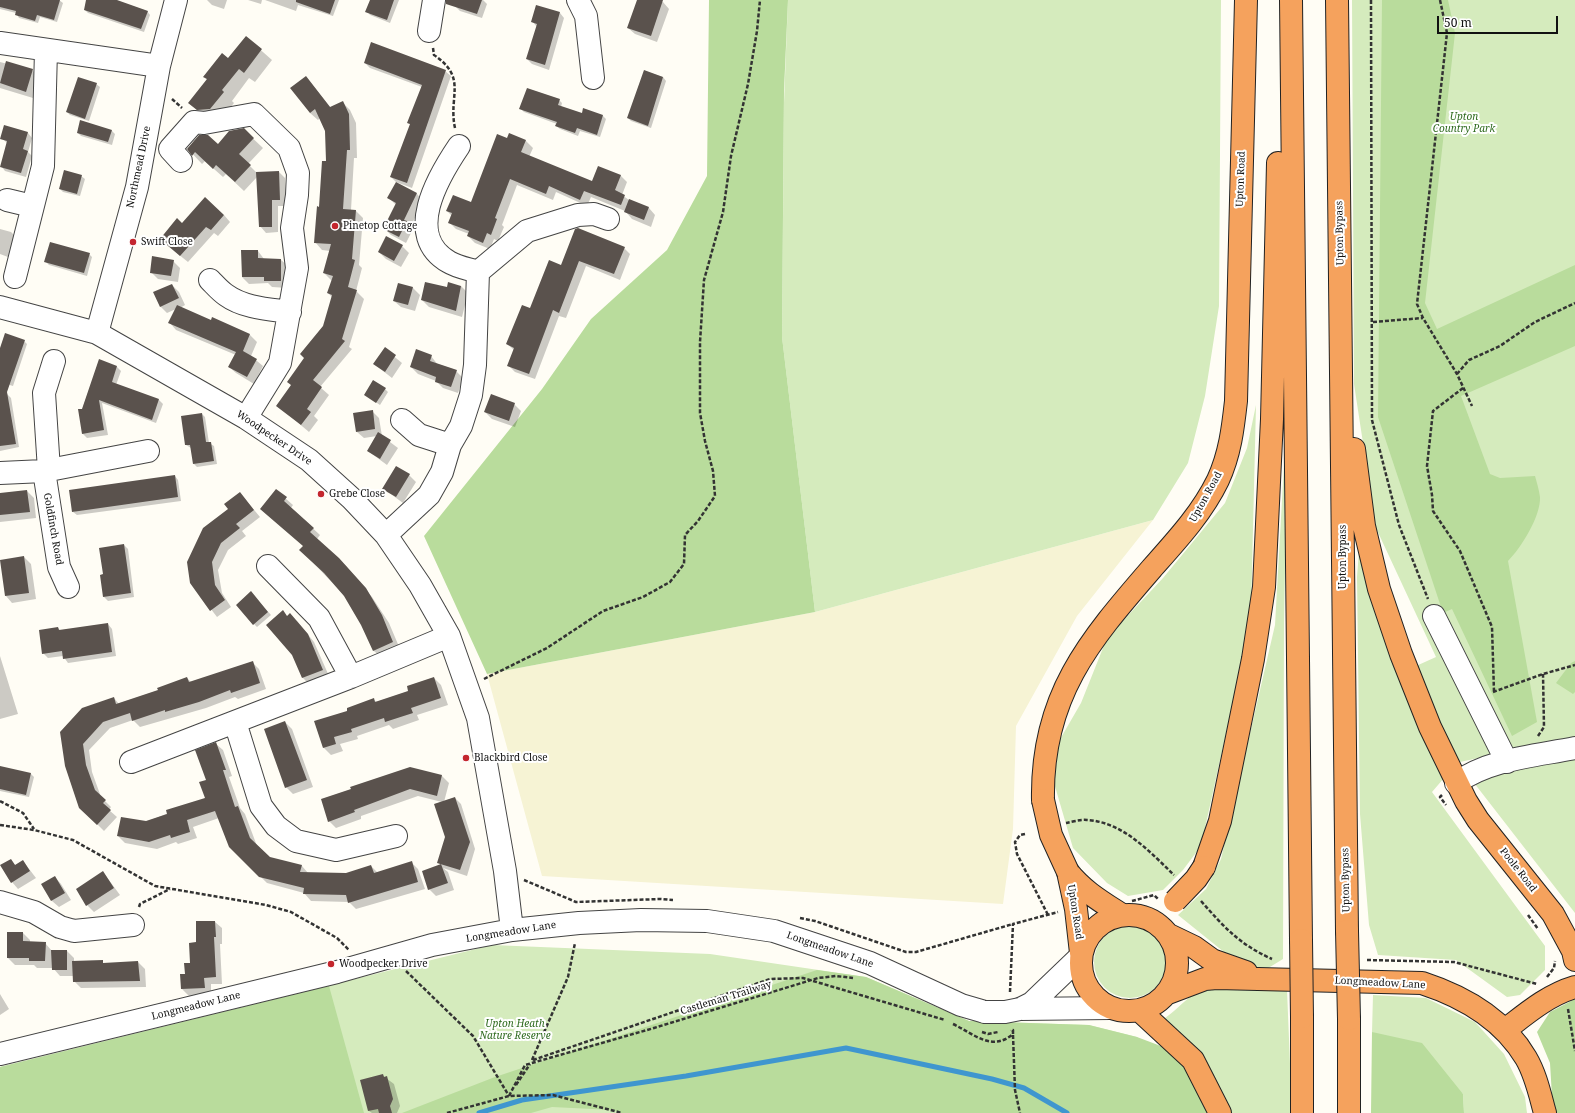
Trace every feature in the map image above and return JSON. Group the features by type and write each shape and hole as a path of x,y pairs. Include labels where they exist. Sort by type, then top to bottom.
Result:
{"highway":[{"name":"Upton Road","path":"1081,954 1076,909 1068,872 1051,835 1043,800 1042,777 1046,749 1052,719 1066,685 1084,651 1130,593 1191,524 1218,480 1230,445 1236,401 1246,0"},
{"path":"1150,919 1175,901 1196,879 1204,867 1220,821 1253,659 1264,587 1272,419 1282,0"},
{"path":"1291,0 1302,1113"},
{"name":"Upton Bypass","path":"1337,0 1349,1113"},
{"name":"Poole Road","path":"1341,330 1358,489 1364,526 1378,589 1415,692 1456,783 1478,820 1553,914 1573,951 1565,959"},
{"name":"Upton Road","path":"1068,872 1078,884 1095,898 1122,915"},
{"path":"1122,915 1137,915 1150,919 1161,926 1169,935 1176,949 1178,964 1175,979 1168,993 1151,1007 1140,1011 1120,1011 1099,1002 1090,992 1084,981 1081,969 1081,954 1087,939 1096,927 1108,919 1122,915"},
{"name":"Longmeadow Lane","path":"1169,935 1194,948 1212,960 1266,978"},
{"name":"Longmeadow Lane","path":"1168,993 1205,979 1266,978 1422,983 1441,989 1484,1012 1505,1030 1526,1058 1537,1081 1546,1113"},
{"path":"1505,1030 1561,986"},
{"path":"1140,1011 1193,1060 1220,1113"}],"street":[{"name":"Northmead Drive","path":"97,333 137,187 159,66 176,0"},
{"path":"429,31 434,0"},
{"path":"578,0 586,16 593,78"},
{"path":"0,43 159,66"},
{"path":"15,277 43,166 46,50"},
{"path":"181,161 170,149 194,122 204,123 254,114 289,148 298,173 297,195 292,228 297,268 280,363 246,418"},
{"path":"459,146 442,171 431,197 426,226 430,246 448,262 478,272"},
{"path":"7,200 32,206"},
{"path":"386,535 429,495 442,472 450,445 461,426 471,395 475,364 478,272 527,231 578,215 594,214 608,219"},
{"path":"210,280 225,295 240,303 257,308 290,312"},
{"name":"Woodpecker Drive","path":"0,307 97,333 246,418 309,460 351,498 386,535 420,585 449,636 478,718 505,871 512,930"},
{"name":"Goldfinch Road","path":"54,361 44,393 47,470 59,567 68,587"},
{"path":"402,420 419,435 450,445"},
{"path":"0,473 47,470 148,451"},
{"path":"268,566 319,618 352,677"},
{"path":"1434,616 1485,695 1507,762"},
{"path":"131,762 352,677 449,636"},
{"path":"235,722 261,806 276,826 296,841 336,850 396,836"},
{"path":"1456,783 1487,766 1575,748"},
{"path":"0,902 34,912 60,926 74,931 133,925"},
{"name":"Longmeadow Lane","path":"0,1054 364,964 432,945 512,930 578,923 640,920 707,922 774,931 870,963 961,1005 985,1012 1005,1012 1015,1003 1032,1003 1081,954"},
{"name":"Longmeadow Lane","path":"1015,1003 1110,1008"}],"path":[{"path":"467,688 547,648 603,611 643,597 670,582 684,564 685,535 698,522 715,496 713,471 705,441 700,413 700,342 704,280 723,212 730,156 748,84 757,31 760,0"},
{"path":"1371,0 1373,322 1372,420 1399,525 1434,616"},
{"path":"1440,0 1447,32 1417,304 1422,318 1464,388 1472,406"},
{"path":"429,31 434,55 446,63 455,79 452,115 459,146"},
{"path":"155,88 178,102 194,122"},
{"path":"1456,374 1469,360 1500,346 1535,322 1575,303"},
{"path":"1373,322 1422,318"},
{"path":"1464,388 1433,410 1427,466 1433,511 1460,551 1492,627 1485,695 1543,674 1575,665"},
{"path":"1529,757 1532,744 1544,727 1543,674"},
{"path":"0,801 23,813 34,830"},
{"path":"1064,824 1087,819 1123,831 1138,841 1174,875"},
{"path":"0,825 34,830 73,840 155,886 266,905 291,912 337,938 364,964"},
{"path":"1015,1003 1013,924 1048,915 1017,854 1015,842 1020,834 1025,834"},
{"path":"133,925 140,904 171,889"},
{"path":"509,1096 532,1060 568,977 578,923"},
{"path":"392,956 473,1036 509,1096"},
{"path":"1565,959 1554,968 1567,1004 1575,1051"},
{"name":"Castleman Trailway","path":"509,1096 524,1065 654,1028 818,978 836,976 856,979"},
{"path":"532,1060 770,979 802,978 876,999"},
{"path":"925,1009 992,1044 1005,1041 1013,1034"},
{"path":"1013,1030 1014,1079 1020,1113"},
{"path":"448,1113 509,1096 553,1095 622,1113"}],"shaded area":[{"path":"1153,520 1077,616 1016,726 1013,829 1003,904 542,876 487,674 815,612"}],"green space":[{"path":"709,0 788,0 784,91 782,337 815,612 487,674 424,536 542,389 591,319 667,250 707,176"},
{"path":"788,0 1221,0 1219,306 1205,396 1188,463 1153,520 815,612 782,337 784,103"},
{"name":"Upton Country Park","path":"1352,0 1575,0 1575,913 1471,779 1483,757 1460,762 1437,720 1416,666 1436,657 1376,528 1354,384"},
{"path":"1382,0 1448,0 1455,33 1425,303 1437,329 1575,265 1575,346 1461,396 1490,474 1500,478 1535,476 1539,489 1539,505 1534,522 1519,548 1508,561 1537,722 1512,736 1452,609 1443,613 1378,417"},
{"path":"1256,405 1251,611 1201,846 1183,870 1163,890 1128,896 1107,883 1073,848 1054,783 1059,741 1081,703 1107,638 1163,578 1225,503 1247,448"},
{"path":"1284,465 1287,468 1284,623 1283,959 1265,970 1234,960 1178,915 1206,889 1221,859 1275,625"},
{"path":"1359,551 1444,778 1432,792 1545,946 1545,970 1520,995 1507,997 1456,960 1378,955 1369,925 1360,814 1357,577"},
{"path":"1575,661 1575,692 1573,694 1556,683 1571,663"},
{"path":"1130,926 1150,932 1160,942 1166,962 1160,982 1150,992 1130,998 1110,992 1100,982 1094,962 1100,942 1110,932"},
{"name":"Upton Heath Nature Reserve","path":"492,945 710,954 866,977 969,1021 1089,1025 1137,1037 1209,1113 0,1113 0,1067"},
{"path":"817,970 866,977 969,1021 1089,1025 1137,1037 1166,1048 1192,1075 1209,1113 621,1113 613,1110 552,1107 531,1113 402,1113 495,1077"},
{"path":"329,986 364,1113 0,1113 0,1067"},
{"path":"1202,989 1287,990 1292,1113 1229,1113 1175,1029 1165,1018 1192,995"},
{"path":"1373,995 1426,998 1475,1022 1504,1054 1525,1097 1527,1113 1464,1113 1463,1094 1372,1032"},
{"path":"1575,999 1575,1113 1553,1113 1550,1063 1537,1032 1550,1012"},
{"path":"1372,1032 1422,1043 1463,1094 1464,1113 1371,1113"}],"building":[{"path":"0,0 60,0 54,20 37,15 35,21 15,15 16,11 0,7"},
{"path":"86,0 117,0 148,11 141,29 84,10"},
{"path":"296,0 335,0 330,14 296,2"},
{"path":"370,0 394,0 387,20 365,12"},
{"path":"446,0 482,0 477,14 446,4"},
{"path":"637,0 663,0 651,36 627,28"},
{"path":"536,5 560,12 545,65 526,59 537,24 531,22"},
{"path":"246,36 262,49 244,73 239,69 222,90 224,92 210,109 197,110 188,103 207,79 203,77 222,53 228,58"},
{"path":"371,42 446,70 407,183 390,177 410,124 407,123 422,85 364,63"},
{"path":"6,61 33,69 26,92 0,83"},
{"path":"644,70 663,77 648,126 627,118"},
{"path":"306,76 330,107 343,101 349,114 350,150 347,150 343,209 356,210 352,259 355,260 348,287 357,290 342,339 345,341 313,380 322,387 307,409 311,412 301,425 276,406 291,385 287,382 304,358 300,354 323,326 332,295 327,293 333,276 323,273 331,244 314,243 317,206 319,207 322,161 326,161 325,131 315,109 310,113 290,88"},
{"path":"78,77 97,83 85,119 66,112"},
{"path":"527,88 560,99 558,105 582,113 583,108 603,115 597,135 577,128 575,133 555,126 557,122 519,109"},
{"path":"80,120 112,130 108,142 77,133"},
{"path":"4,125 28,132 23,149 28,151 21,173 0,167 7,141 0,139"},
{"path":"244,128 254,138 239,154 251,165 235,182 216,165 213,169 195,152 192,156 187,149 199,135 208,135 218,144 229,131"},
{"path":"509,133 526,140 521,152 592,181 598,166 621,175 615,190 625,195 621,205 584,191 580,200 549,186 546,194 510,179 495,218 497,219 491,235 487,233 483,243 467,236 469,231 448,223 452,213 446,211 453,195 471,202 497,134 507,138"},
{"path":"64,170 82,175 77,194 59,189"},
{"path":"279,171 280,200 272,200 272,227 259,227 256,172"},
{"path":"396,182 417,193 404,220 407,221 399,237 383,229 396,203 387,198"},
{"path":"205,197 224,215 211,230 206,227 180,256 160,239 177,218 182,223"},
{"path":"629,199 649,207 644,220 624,212"},
{"path":"578,228 625,247 614,274 579,261 559,313 553,310 529,374 507,366 514,348 506,344 522,305 530,308 549,260 561,265 575,229"},
{"path":"386,236 403,245 394,261 378,252"},
{"path":"50,242 90,253 84,273 44,262"},
{"path":"241,250 258,250 258,258 281,259 281,281 264,281 264,277 242,277"},
{"path":"152,256 174,260 171,276 150,273"},
{"path":"425,282 447,287 448,282 461,286 456,311 421,300"},
{"path":"398,283 413,287 408,305 393,301"},
{"path":"172,284 179,298 160,307 153,292"},
{"path":"177,305 211,320 212,317 250,334 243,351 257,359 247,377 228,367 236,352 168,323"},
{"path":"5,333 25,340 7,392 16,444 0,446 0,348"},
{"path":"385,347 396,355 385,372 373,364"},
{"path":"416,349 432,355 430,361 457,370 451,387 435,382 436,377 410,367"},
{"path":"99,359 117,366 112,382 159,399 152,420 99,400 104,430 82,434 78,409 82,409"},
{"path":"373,380 386,388 376,403 364,395"},
{"path":"491,394 515,403 509,421 484,412"},
{"path":"373,410 375,429 356,432 353,413"},
{"path":"202,413 206,442 211,442 214,461 193,464 190,445 185,445 181,416"},
{"path":"378,432 391,440 380,459 367,451"},
{"path":"396,466 410,474 396,497 382,489"},
{"path":"175,475 178,497 72,512 69,490"},
{"path":"276,489 287,497 284,501 314,528 310,532 339,558 366,588 382,615 393,642 373,651 361,625 344,596 324,573 299,550 303,546 260,509"},
{"path":"27,490 30,512 0,515 0,493"},
{"path":"240,492 254,510 236,524 240,528 221,543 212,562 215,585 225,600 210,611 190,583 187,562 203,528 228,509 224,504"},
{"path":"124,544 131,593 103,597 100,575 103,574 99,548"},
{"path":"24,556 29,593 5,596 0,560"},
{"path":"251,591 268,612 253,625 236,605"},
{"path":"283,610 287,616 290,613 308,634 323,670 302,678 292,655 266,625"},
{"path":"108,623 112,652 63,659 62,651 42,654 39,630 58,627 59,630"},
{"path":"253,661 260,683 231,693 230,690 199,702 165,712 165,710 132,721 130,713 103,722 83,744 86,765 95,790 106,800 103,803 111,810 97,825 79,808 65,766 60,732 82,708 114,697 116,704 158,690 157,688 187,677 189,682"},
{"path":"434,677 441,698 411,708 413,713 385,722 384,718 351,729 352,732 334,737 336,744 323,748 314,721 347,711 347,708 374,698 375,702 408,691 407,686"},
{"path":"285,721 307,780 285,788 264,729"},
{"path":"216,742 226,770 223,770 235,807 238,806 250,838 270,857 302,865 300,872 346,873 371,865 374,873 412,861 418,882 348,903 346,895 303,894 304,888 259,877 229,847 215,811 187,820 190,832 171,838 170,835 149,842 117,836 121,817 146,821 167,814 166,810 205,798 199,782 206,780 195,750"},
{"path":"0,766 31,773 26,795 0,789"},
{"path":"410,767 442,775 437,796 410,789 354,810 355,812 328,822 321,799 351,789 350,787"},
{"path":"455,797 470,842 460,870 437,863 445,837 434,804"},
{"path":"11,859 15,865 23,860 30,871 11,883 0,865"},
{"path":"441,864 448,883 428,890 422,871"},
{"path":"103,871 114,888 86,906 76,889"},
{"path":"55,876 65,893 51,901 41,884"},
{"path":"196,921 215,921 216,937 214,937 216,977 204,978 205,988 181,989 180,974 185,974 184,963 190,963 189,943 196,942"},
{"path":"7,932 23,932 23,941 46,942 45,961 29,961 29,958 7,958"},
{"path":"51,950 67,950 67,970 52,970"},
{"path":"103,960 103,963 138,961 140,981 73,982 72,961"},
{"path":"383,1074 384,1077 387,1076 393,1099 390,1106 392,1113 379,1113 378,1109 368,1111 360,1080"}],"waterway":[{"path":"479,1113 522,1100 686,1076 846,1048 992,1079 1024,1088 1067,1113"}],"place":[{"name":"Pinetop Cottage","path":"335,226"},
{"name":"Swift Close","path":"133,242"},
{"name":"Grebe Close","path":"321,494"},
{"name":"Blackbird Close","path":"466,758"},
{"name":"Woodpecker Drive","path":"331,964"}]}
